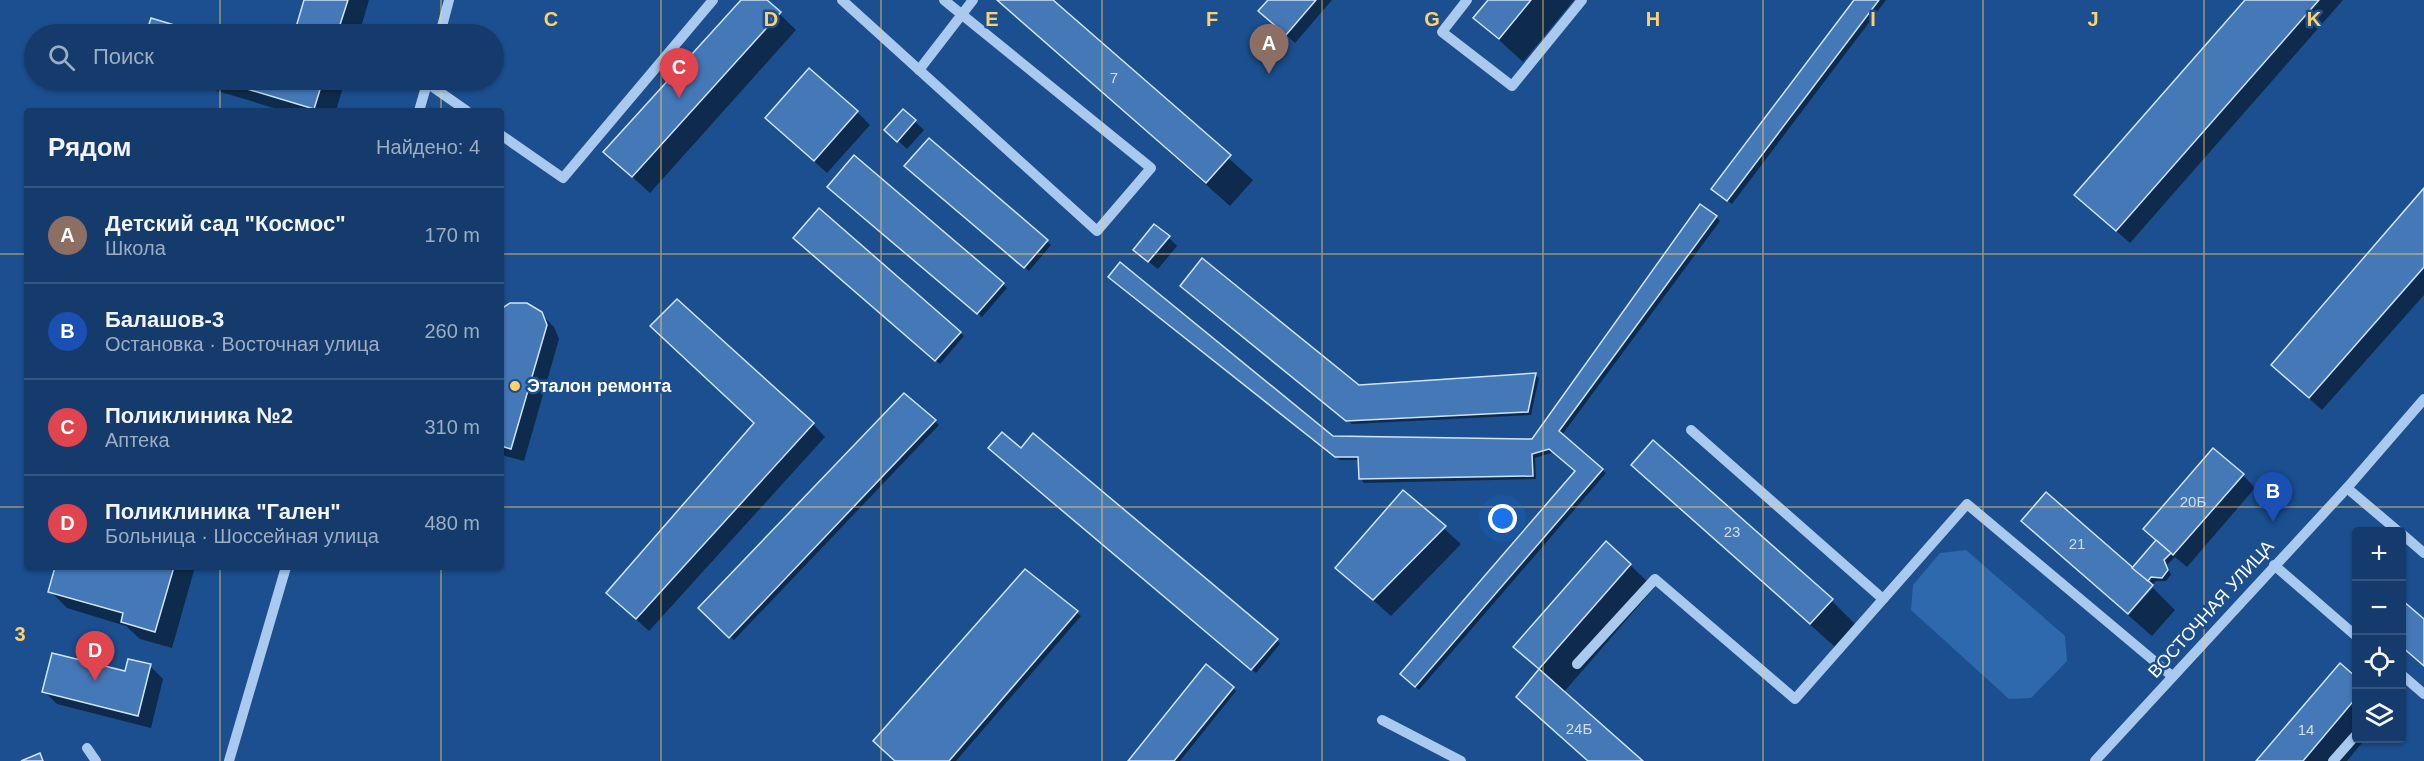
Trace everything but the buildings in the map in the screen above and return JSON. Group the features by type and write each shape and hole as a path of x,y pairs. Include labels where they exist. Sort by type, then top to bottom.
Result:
{"street":[{"path":"443,24 449,0"},
{"path":"504,137 563,178 713,0"},
{"path":"842,0 1097,231 1151,168 944,0"},
{"path":"919,70 973,0"},
{"path":"1467,0 1443,32 1512,86 1582,0"},
{"path":"420,108 425,90"},
{"path":"440,90 463,108"},
{"name":"ВОСТОЧНАЯ УЛИЦА","path":"2101,759 2172,676 2347,488 2424,399"},
{"path":"1691,430 1883,599"},
{"path":"2347,488 2393,527"},
{"path":"1577,664 1655,579 1795,699 1967,504 2172,676"},
{"path":"2406,538 2424,553"},
{"path":"2274,565 2355,635"},
{"path":"229,761 285,570"},
{"path":"2406,681 2424,694"},
{"path":"1382,720 1461,761"},
{"path":"2333,761 2352,740"},
{"path":"87,748 96,761"}],"shaded area":[{"path":"1966,550 2065,636 2067,661 2031,698 2009,699 1911,610 1913,585 1940,553"}],"place":[{"name":"Детский сад \"Космос\"","path":"1269,74"},
{"name":"Поликлиника №2","path":"679,98"},
{"name":"Эталон ремонта","path":"515,386"},
{"name":"Балашов-3","path":"2273,522"},
{"name":"Поликлиника \"Гален\"","path":"95,681"}]}
